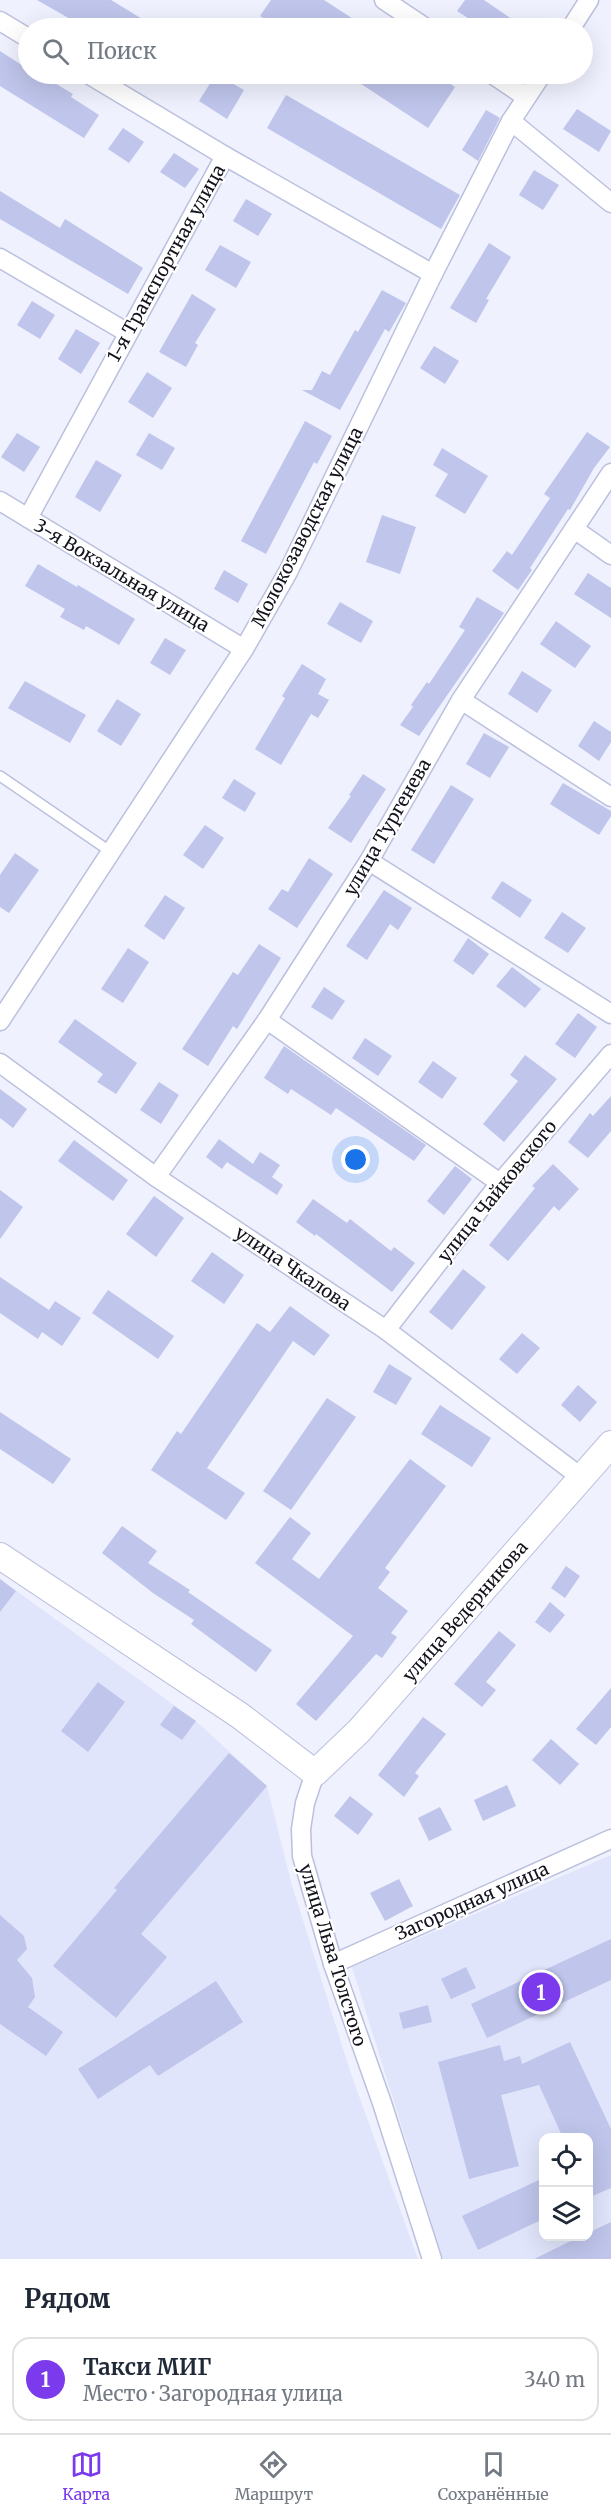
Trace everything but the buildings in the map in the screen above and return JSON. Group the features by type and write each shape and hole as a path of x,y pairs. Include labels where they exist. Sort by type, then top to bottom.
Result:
{"street":[{"path":"384,0 411,18"},
{"path":"577,18 589,0"},
{"path":"0,21 18,32"},
{"path":"105,84 225,156"},
{"path":"507,84 526,97"},
{"name":"Молокозаводская улица","path":"0,1021 244,649 288,572 433,274 511,121 535,84"},
{"path":"511,121 611,203"},
{"name":"1-я Транспортная улица","path":"28,518 225,156 433,274"},
{"path":"0,258 128,333"},
{"name":"улица Тургенева","path":"156,1177 267,1020 369,861 461,700 611,473"},
{"name":"3-я Вокзальная улица","path":"0,501 244,649"},
{"path":"574,529 611,555"},
{"path":"461,700 611,797"},
{"path":"369,861 611,1014"},
{"path":"267,1020 501,1183"},
{"name":"улица Чайковского","path":"386,1330 501,1183 611,1054"},
{"name":"улица Чкалова","path":"0,1063 156,1177 386,1330 582,1478"},
{"name":"улица Ведерникова","path":"315,1773 359,1731 582,1478 608,1453"},
{"path":"0,1556 239,1715 315,1773"},
{"name":"улица Льва Толстого","path":"315,1773 305,1803 301,1829 302,1856 333,1964 382,2103 432,2259"},
{"name":"Загородная улица","path":"333,1964 611,1839"}],"lane":[{"path":"0,776 111,852"}],"shaded area":[{"path":"0,1579 196,1721 267,1786 291,1882 350,2071 418,2259 0,2259"},
{"path":"611,1855 611,2259 443,2259 352,1967"}],"place":[{"name":"Такси МИГ","path":"541,1992"}]}
